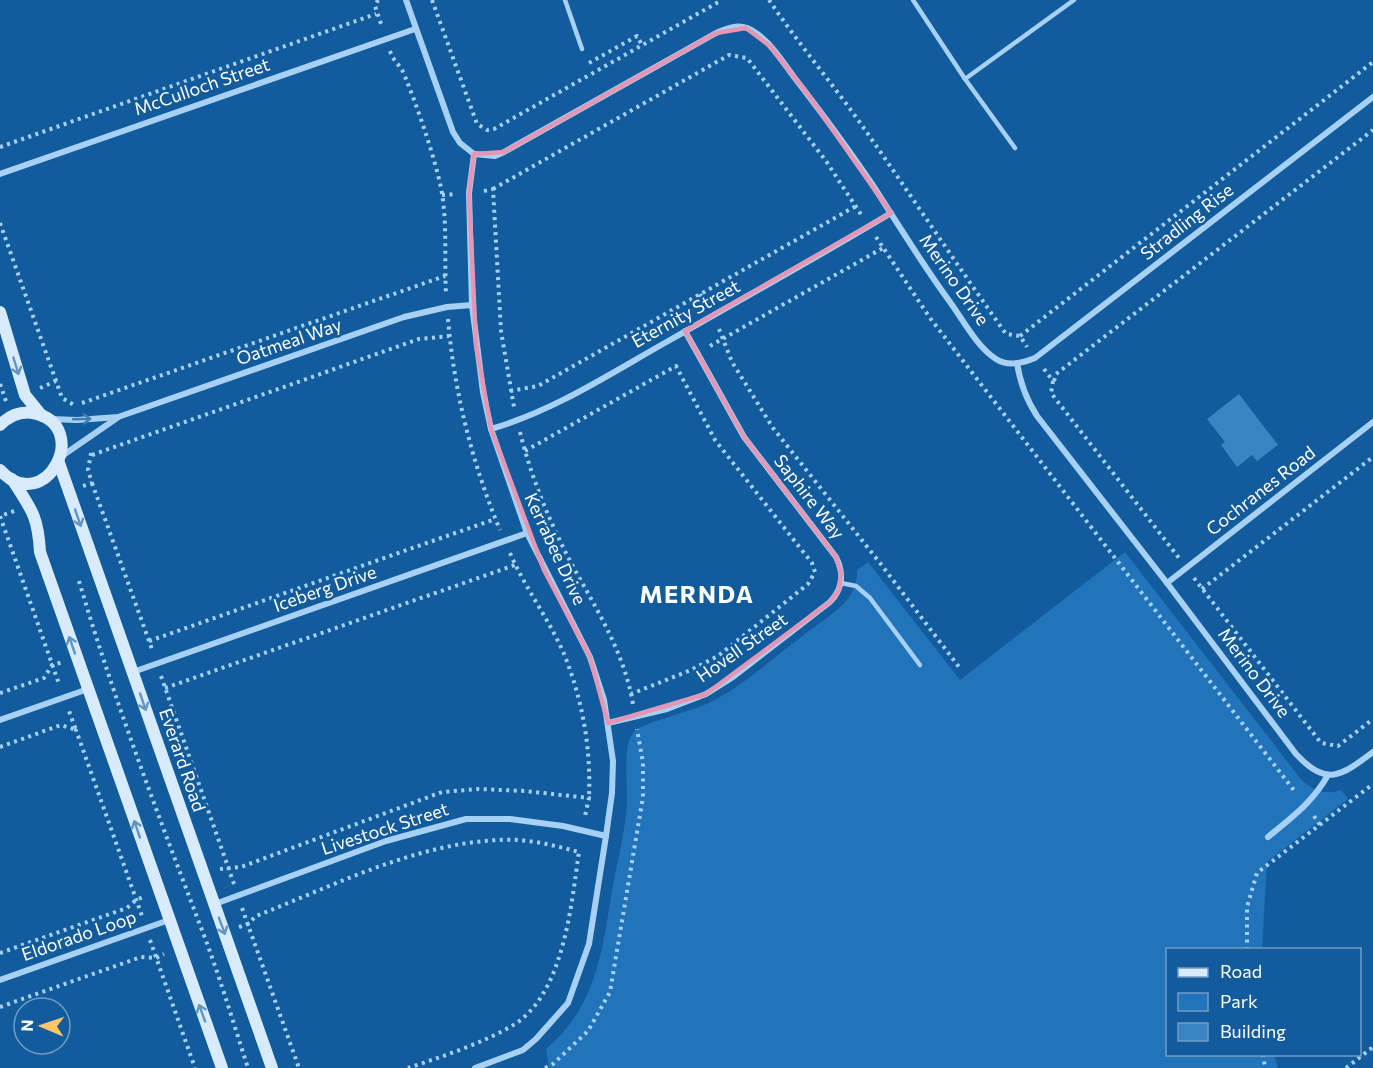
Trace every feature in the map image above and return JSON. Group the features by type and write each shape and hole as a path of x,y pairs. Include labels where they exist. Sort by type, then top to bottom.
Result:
{"street":[{"path":"406,0 453,132 460,143 474,154"},
{"name":"Merino Drive","path":"474,154 495,156 520,145 716,33 739,26 756,33 770,46 828,123 891,213 928,272 983,347 998,360 1017,363 1020,382 1037,416 1296,754 1309,768 1328,775"},
{"name":"McCulloch Street","path":"0,174 415,29"},
{"name":"Stradling Rise","path":"1017,363 1035,358 1373,97"},
{"name":"Kerrabee Drive","path":"474,154 469,193 472,305 481,381 491,429 527,533 590,657 604,700 613,761 612,793 589,944 568,1003 523,1050 475,1068"},
{"name":"Eternity Street","path":"491,429 517,422 554,406 891,213"},
{"name":"Oatmeal Way","path":"44,417 77,420 118,417 404,317 447,307 472,305"},
{"path":"0,312 25,394 44,417"},
{"name":"Saphire Way","path":"685,331 744,437 836,557 840,565 841,583"},
{"path":"0,425 10,417 21,413 32,413 44,417"},
{"name":"Everard Road","path":"44,417 60,435 62,446 60,460 143,704 272,1068"},
{"name":"Oatmeal Way","path":"60,460 118,417"},
{"name":"Cochranes Road","path":"1167,584 1373,422"},
{"path":"4,475 22,483 33,482 44,479 60,460"},
{"path":"4,475 33,512 39,528 40,552 222,1068"},
{"name":"Iceberg Drive","path":"133,672 527,533"},
{"name":"Hovell Street","path":"608,723 667,709 706,694 733,677 830,602 835,597 841,583"},
{"path":"0,720 88,689"},
{"path":"1268,837 1306,806 1317,794 1328,775 1345,771 1373,752"},
{"name":"Livestock Street","path":"214,904 386,841 466,819 510,819 563,826 606,836"},
{"name":"Eldorado Loop","path":"0,980 169,920"}],"lane":[{"path":"566,0 582,48"},
{"path":"913,0 965,79 1015,148"},
{"path":"965,79 1074,0"},
{"path":"841,583 856,586 870,598 920,666"}],"path":[{"path":"432,0 477,124 487,130 494,129 722,0"},
{"path":"769,0 881,152 1006,334 1020,336 1373,62"},
{"path":"0,147 376,14"},
{"path":"582,48 587,64 636,36 642,45"},
{"path":"493,189 729,55 747,58 826,161 930,318 1320,825"},
{"path":"1373,130 1056,374 1051,393 1322,744 1338,746 1373,719"},
{"path":"510,391 538,386 856,206"},
{"path":"0,223 56,381"},
{"path":"525,451 883,248"},
{"path":"76,406 445,276"},
{"path":"700,294 724,338 726,350 732,362 773,428 880,563 959,668"},
{"path":"92,455 419,339 449,336"},
{"path":"1020,336 1053,381"},
{"path":"631,694 691,670 718,656 808,584 815,572 813,563 715,440 676,366"},
{"path":"0,384 6,402"},
{"path":"1202,589 1373,457"},
{"path":"92,483 158,664 298,1068"},
{"path":"0,516 195,1068"},
{"path":"149,641 495,519"},
{"path":"165,688 515,565"},
{"path":"78,575 120,712 205,939 248,1068"},
{"path":"120,712 168,696"},
{"path":"0,747 61,725 76,730 99,721"},
{"path":"1247,948 1247,907 1257,873 1373,784"},
{"path":"0,1007 141,957 156,957 248,924 256,916 388,864 451,844 500,840 551,844 579,852 560,960 537,1004 515,1023 486,1038 408,1068"},
{"path":"0,953 127,908 136,900"},
{"path":"1346,1068 1373,1047"}],"highlighted area":[{"path":"746,28 770,46 809,96 891,213 685,331 744,437 836,557 841,573 839,590 830,602 706,694 608,723 590,657 544,570 491,429 476,345 469,193 474,154 504,152 716,33"}],"green space":[{"path":"1125,552 1300,778 1319,791 1341,790 1348,799 1267,862 1262,948 1166,948 1166,1056 1274,1056 1278,1068 549,1068 546,1049 577,1014 595,975 601,953 625,824 628,747 637,729 704,705 742,683 842,605 854,589 857,570 868,562 960,680"}],"building":[{"path":"1239,394 1278,445 1257,461 1252,455 1237,467 1221,445 1225,442 1207,419"}],"district":[{"name":"MERNDA","path":"697,595"}]}
